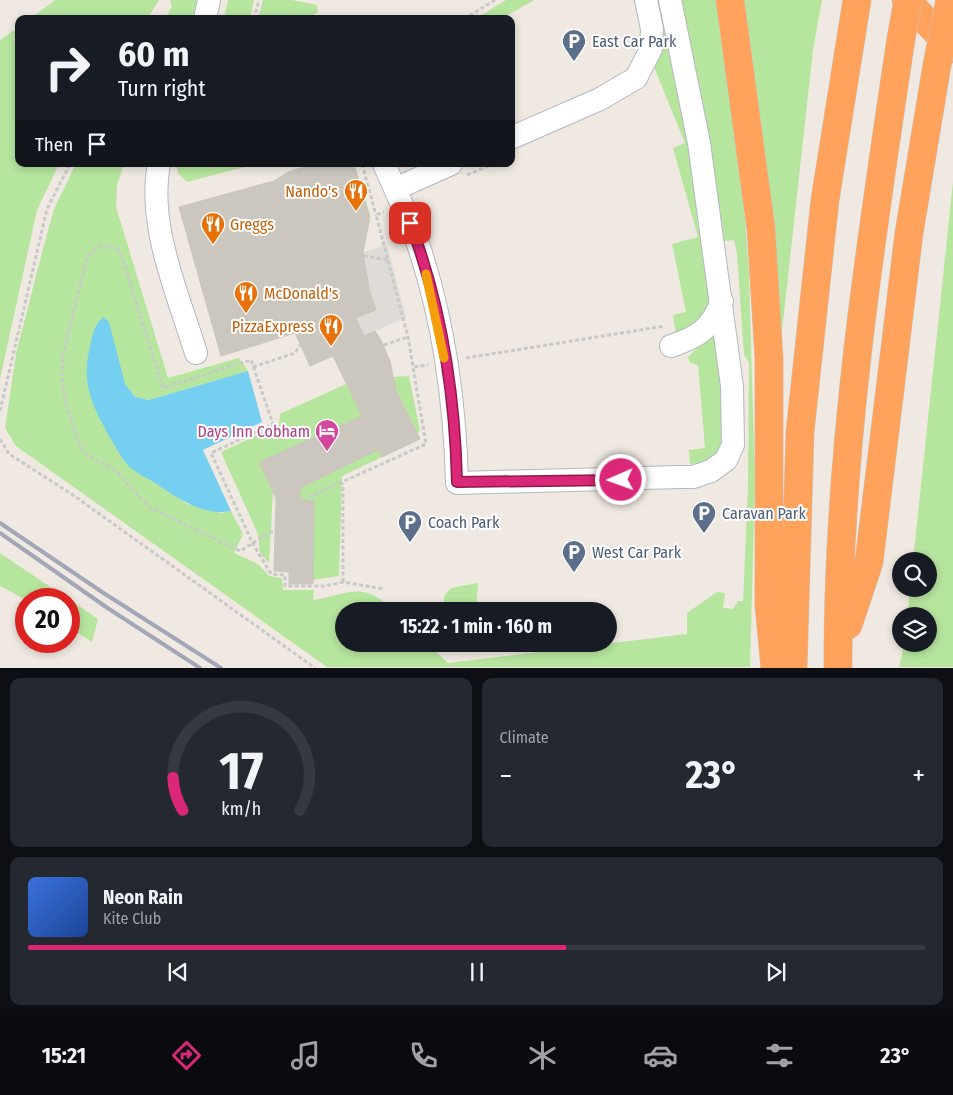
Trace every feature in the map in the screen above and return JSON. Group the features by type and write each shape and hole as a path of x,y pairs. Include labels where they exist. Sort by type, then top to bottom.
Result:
{"highway":[{"path":"730,0 761,229 769,359 769,606 775,668"},
{"path":"793,668 800,432 825,200 857,0"},
{"path":"838,660 849,439 874,218 907,0"},
{"path":"907,0 945,57"},
{"path":"942,0 953,11"},
{"path":"838,660 869,562 909,233 945,57 950,0"}],"lane":[{"path":"206,15 209,0"},
{"path":"515,136 600,99 636,78 651,49 652,30 646,0"},
{"path":"385,167 399,197 430,285 445,362 453,418 457,482 693,477 720,466 726,460 732,444 732,386 722,302 698,144 670,0"},
{"path":"158,167 156,180 158,229 196,353"},
{"path":"399,197 455,171"},
{"path":"669,336 704,331 717,314 722,302"}],"path":[{"path":"255,15 259,0"},
{"path":"471,15 495,0"},
{"path":"0,411 47,209 68,167"},
{"path":"309,497 426,444 408,337 363,167"},
{"path":"455,171 477,167"},
{"path":"376,215 399,197"},
{"path":"274,531 254,544 240,552 149,506 115,470 87,455 79,443 65,400 62,378 63,356 87,258 92,250 100,245 109,245 117,249 122,257 163,388 251,360 273,424 211,453 254,544 271,574 286,574 285,586 325,586 343,582 384,590"},
{"path":"364,256 388,260"},
{"path":"414,367 669,336"},
{"path":"384,345 408,337"},
{"path":"253,367 295,353 300,345"},
{"path":"0,439 9,454 73,495 315,668"},
{"path":"343,483 343,582"}],"green space":[{"path":"55,0 159,0 150,15 35,15"},
{"path":"170,0 197,0 194,15 167,15 172,6"},
{"path":"228,0 254,0 251,15 225,15"},
{"path":"263,0 292,0 317,5 318,12 313,15 259,15"},
{"path":"506,0 534,0 508,15 482,15"},
{"path":"651,0 660,0 686,114 714,295 704,319 676,334 673,315 686,312 672,244 698,237 673,148 685,143 654,67"},
{"path":"682,0 717,0 743,191 749,274 755,482 750,667 327,667 16,446 5,428 16,354 54,209 75,167 123,167 117,185 116,207 168,378 239,358 248,371 149,400 135,397 125,384 104,317 152,480 187,504 221,513 231,511 243,534 234,553 258,564 269,576 282,578 283,590 314,590 313,600 347,593 365,592 384,602 335,602 335,652 436,652 448,663 539,652 617,652 617,642 687,634 687,613 717,592 725,593 723,608 733,609 738,601 743,601 748,490 749,363 744,355 737,254 734,240 724,241 710,143"},
{"path":"743,0 822,0 813,50 782,331 778,330 762,134"},
{"path":"15,30 15,167 58,167 37,210 0,379 0,40"},
{"path":"177,167 244,167 187,182 178,173"},
{"path":"953,182 953,667 899,667 902,652 937,652 937,607 908,607 909,597 937,597 937,552 914,552"},
{"path":"715,330 727,410 725,440 721,451 715,458 690,464 689,450 705,448 698,365 690,363 688,357"},
{"path":"409,376 420,431 417,433 396,391 393,377"},
{"path":"346,384 362,416 259,462 273,492 269,563 260,553 258,534 221,452 279,425 280,414"},
{"path":"378,450 382,457 342,476 339,576 313,580 300,488"},
{"path":"0,553 52,588 15,588 15,594 0,586"},
{"path":"478,583 477,602 444,602 444,596 451,588"},
{"path":"80,607 98,619 92,642 80,634"}],"shaded area":[{"path":"387,245 406,317 364,336 356,318 376,310 369,289 363,252"}],"water":[{"path":"104,317 109,322 125,384 135,397 149,400 248,371 262,422 203,450 231,511 212,511 186,502 135,471 121,456 94,407 88,385 87,361 94,330"}],"building":[{"path":"304,167 355,167 370,217 363,252 369,289 376,310 356,318 364,336 375,331 381,340 390,361 396,391 420,439 382,457 378,450 300,488 301,500 314,501 313,584 289,584 289,572 274,571 276,498 259,462 362,416 333,356 310,366 295,333 221,356 179,207 274,181 288,172"}],"railway":[{"path":"0,523 102,592 221,668"},
{"path":"0,533 109,609 200,668"}],"slow traffic":[{"path":"426,274 430,285 444,358"}],"place":[{"name":"East Car Park","path":"574,62"},
{"name":"Nando's","path":"356,212"},
{"name":"Greggs","path":"213,245"},
{"name":"McDonald's","path":"246,314"},
{"name":"PizzaExpress","path":"331,347"},
{"name":"Days Inn Cobham","path":"327,452"},
{"name":"Caravan Park","path":"704,534"},
{"name":"Coach Park","path":"410,543"},
{"name":"West Car Park","path":"574,573"}],"route":[{"path":"410,223 430,285 438,324 453,418 457,482 621,480"}]}
